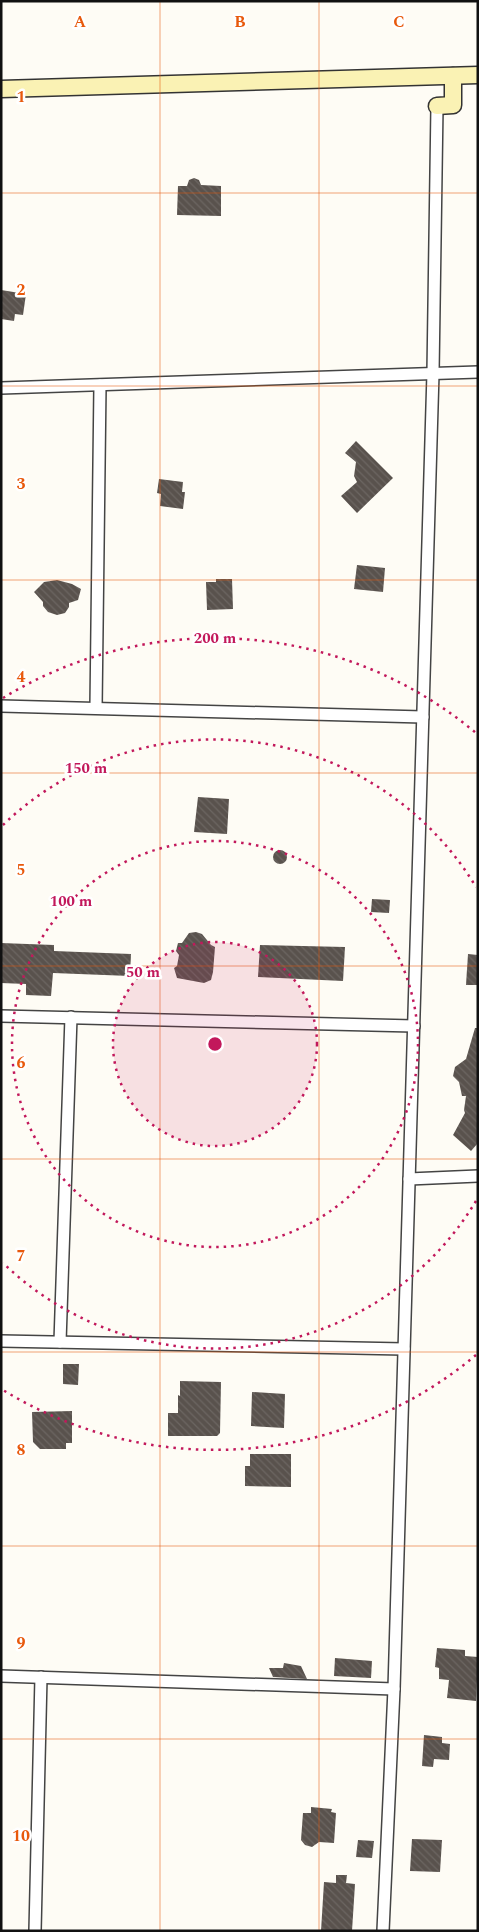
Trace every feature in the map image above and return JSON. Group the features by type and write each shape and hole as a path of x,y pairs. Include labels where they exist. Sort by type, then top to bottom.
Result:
{"main road":[{"path":"1,89 478,74"},
{"path":"437,106 453,106 453,76"}],"street":[{"path":"383,1931 394,1689 414,1026 433,373 437,106"},
{"path":"1,388 478,372"},
{"path":"96,708 100,385"},
{"path":"1,706 423,717"},
{"path":"1,1016 414,1026"},
{"path":"60,1342 71,1017"},
{"path":"409,1179 478,1176"},
{"path":"1,1341 404,1350"},
{"path":"1,1676 394,1689"},
{"path":"35,1931 41,1678"}],"building":[{"path":"194,178 199,180 201,185 221,186 221,216 177,215 178,186 187,186 189,180"},
{"path":"1,290 26,294 23,315 15,314 14,321 1,319"},
{"path":"356,441 393,478 357,513 341,496 357,482 354,476 356,462 345,453"},
{"path":"159,479 183,482 182,492 185,492 183,509 160,506 161,494 157,493"},
{"path":"357,565 385,568 383,592 354,589"},
{"path":"216,579 232,579 233,609 207,610 206,582 216,582"},
{"path":"57,580 72,584 81,589 78,600 69,603 65,613 57,615 48,612 43,606 43,602 34,592 44,582"},
{"path":"198,797 229,799 227,834 194,832"},
{"path":"277,850 283,850 287,857 283,864 277,864 273,860 273,854"},
{"path":"372,899 390,900 389,913 371,912"},
{"path":"196,932 202,934 215,947 211,980 204,983 177,978 174,968 177,966 179,955 176,951 178,943 182,943 189,933"},
{"path":"1,943 54,945 54,951 131,954 130,976 53,973 51,996 26,995 26,984 1,983"},
{"path":"260,945 345,947 343,981 258,977"},
{"path":"468,954 478,955 478,985 466,985"},
{"path":"475,1028 478,1028 478,1143 471,1151 453,1135 465,1113 466,1096 462,1096 459,1082 453,1076 455,1067 466,1059"},
{"path":"63,1364 79,1364 78,1385 63,1384"},
{"path":"180,1381 221,1382 220,1433 217,1436 168,1436 168,1413 178,1413"},
{"path":"252,1392 285,1394 284,1428 251,1426"},
{"path":"72,1411 72,1443 66,1443 66,1449 40,1449 33,1442 32,1412"},
{"path":"250,1454 291,1454 291,1487 245,1486 245,1466 250,1466"},
{"path":"437,1648 465,1650 465,1656 478,1657 476,1701 447,1698 449,1680 439,1679 439,1668 435,1667"},
{"path":"335,1658 372,1661 371,1678 334,1676"},
{"path":"284,1663 301,1666 307,1679 273,1677 269,1668 283,1668"},
{"path":"424,1735 442,1737 442,1743 450,1744 449,1760 434,1759 433,1767 422,1766"},
{"path":"311,1807 332,1809 331,1812 336,1813 334,1843 319,1842 312,1847 305,1845 301,1840 303,1813 311,1813"},
{"path":"412,1839 442,1840 440,1872 410,1871"},
{"path":"358,1840 374,1841 372,1858 356,1857"},
{"path":"336,1875 347,1875 346,1883 355,1884 352,1931 321,1931 324,1882 336,1883"}]}
